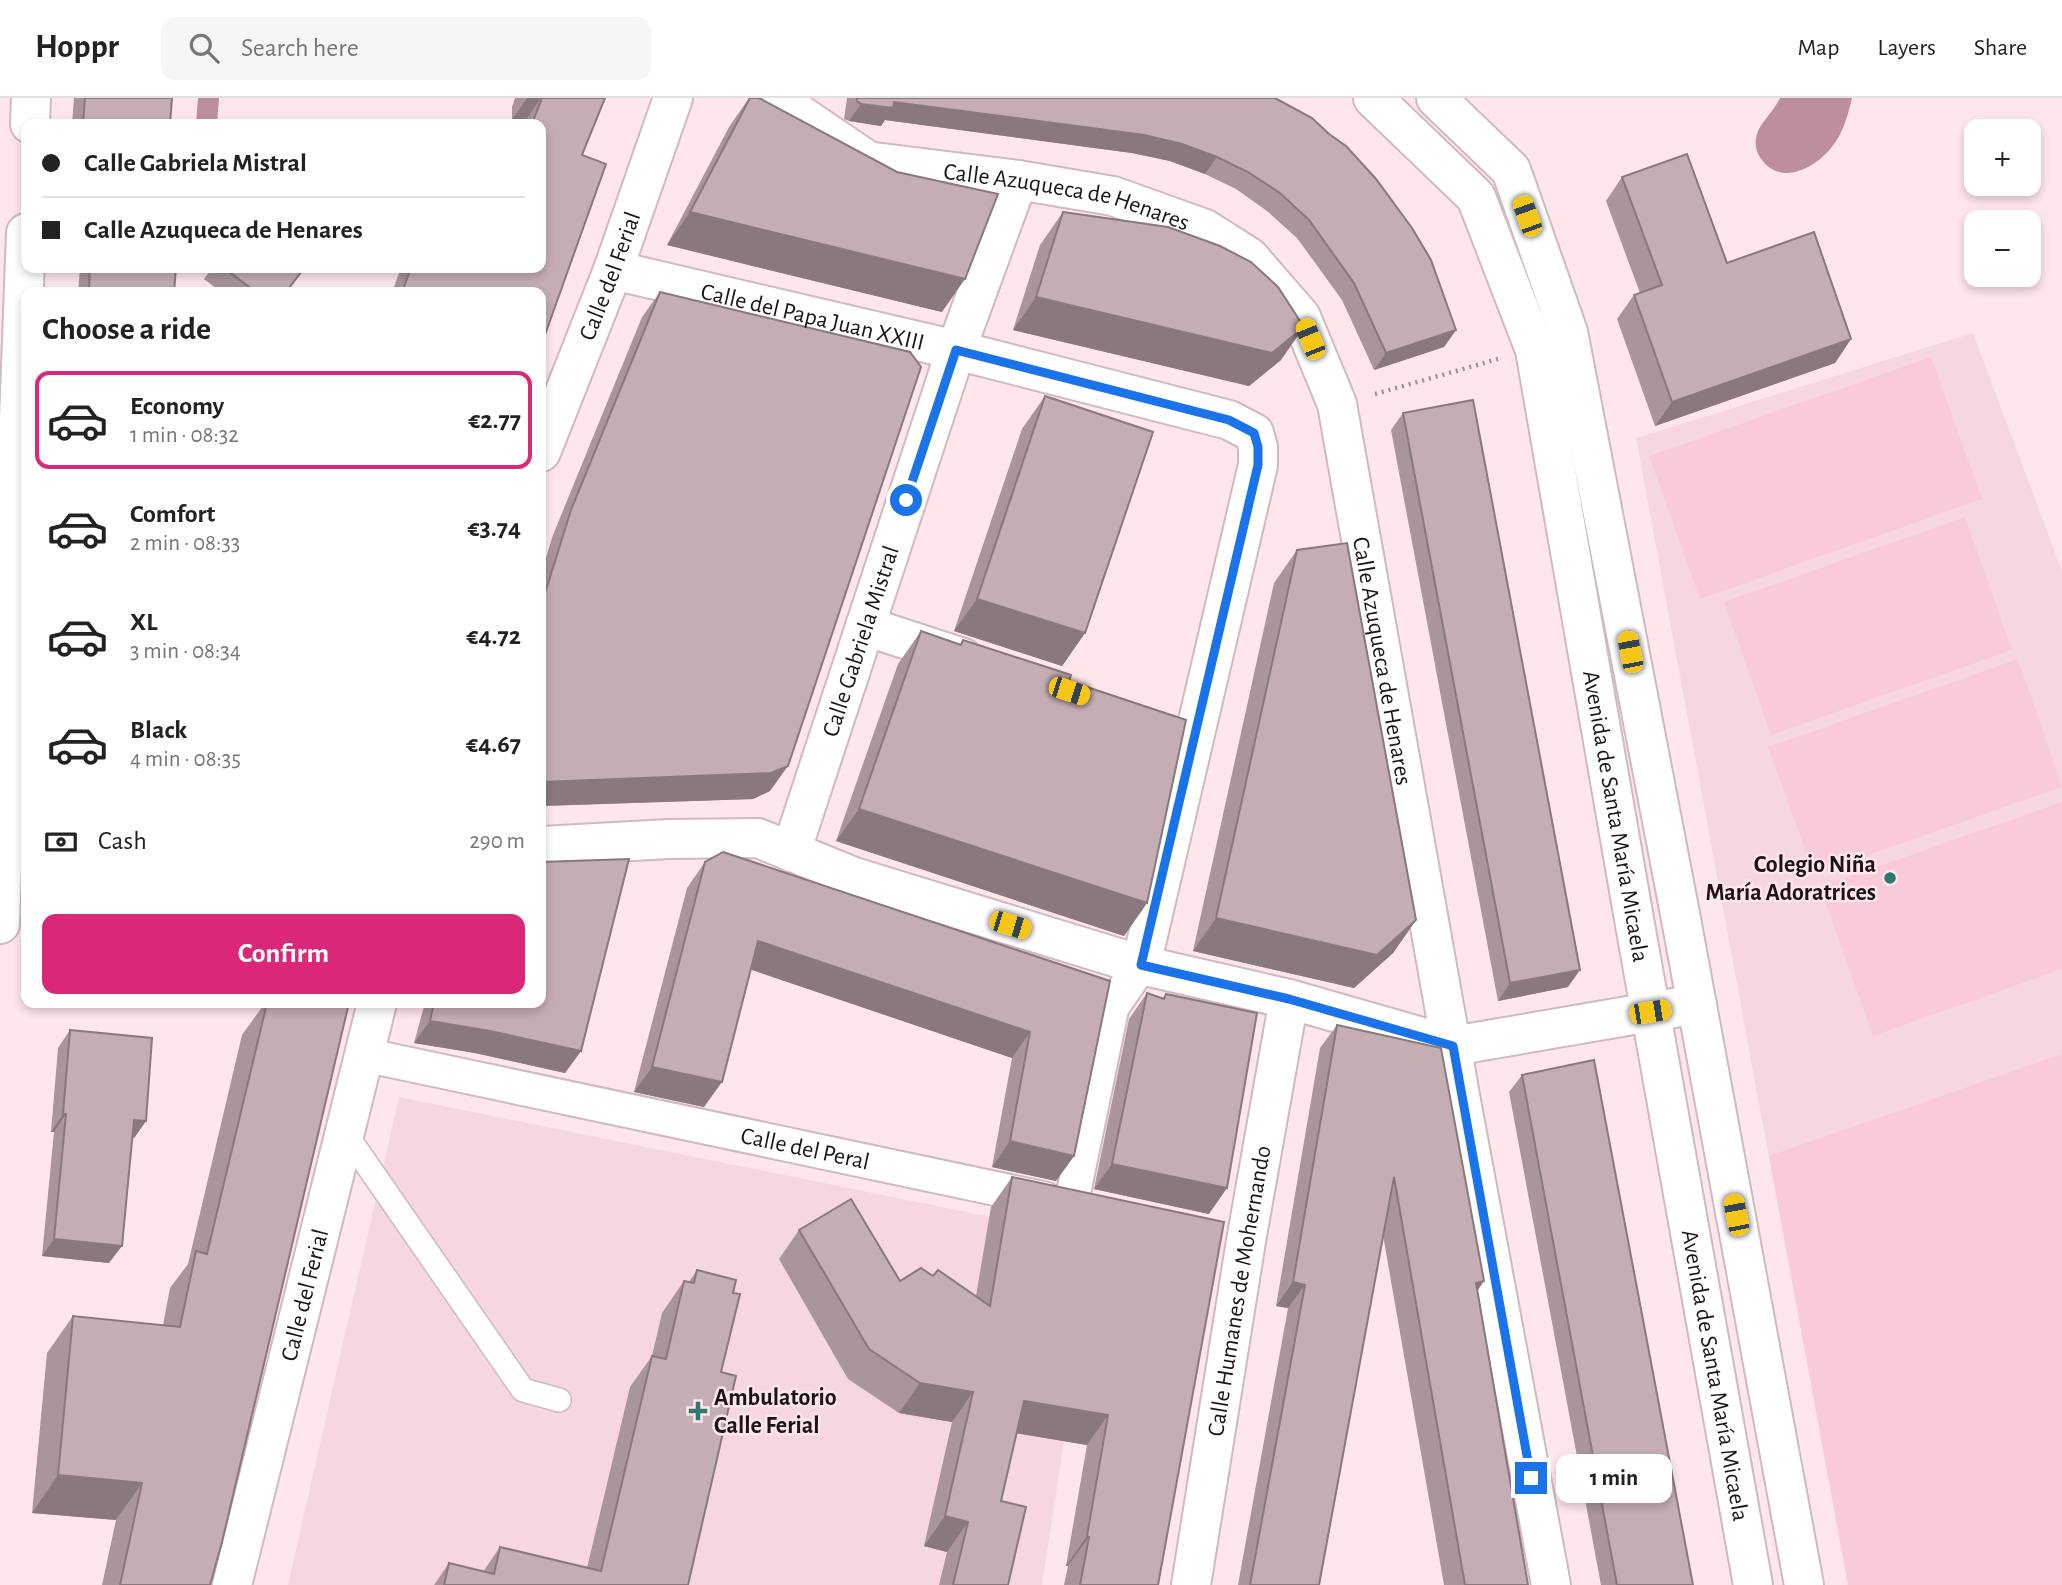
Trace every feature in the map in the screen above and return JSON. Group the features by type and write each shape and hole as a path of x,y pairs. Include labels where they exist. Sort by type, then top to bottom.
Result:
{"street":[{"path":"30,119 31,98"},
{"name":"Calle del Ferial","path":"546,439 613,270 673,98"},
{"name":"Calle Azuqueca de Henares","path":"780,98 874,162 1018,180 1114,196 1205,229 1249,257 1301,317 1337,404 1551,1585"},
{"name":"Avenida de Santa María Micaela","path":"1373,98 1476,197 1535,350 1753,1585"},
{"name":"Avenida de Santa María Micaela","path":"1436,98 1511,170 1568,332 1697,1004 1804,1585"},
{"name":"Calle Gabriela Mistral","path":"791,852 956,350 1018,180"},
{"name":"Calle del Papa Juan XXIII","path":"613,270 956,350 1229,420 1254,433 1258,447 1258,465 1182,728 1141,965 1112,1007 1085,1208"},
{"path":"0,924 10,864 21,430"},
{"path":"865,626 997,668"},
{"path":"546,846 669,839 758,838 853,877 1141,965 1289,999 1453,1046 1697,1004"},
{"name":"Calle Humanes de Mohernando","path":"1191,1585 1233,1239 1289,999"},
{"name":"Calle del Ferial","path":"232,1585 376,1008"},
{"name":"Calle del Peral","path":"365,1055 1085,1208"}],"lane":[{"path":"345,1133 523,1390 559,1400"}],"path":[{"path":"1337,404 1535,350"}],"shaded area":[{"path":"198,98 219,98 217,119 196,119"},
{"path":"1780,98 1852,98 1835,143 1816,162 1788,173 1770,168 1756,148 1759,130"},
{"name":"Colegio Niña María Adoratrices","path":"1973,333 2062,571 2062,1585 1848,1585 1636,438"},
{"path":"1931,357 1982,499 1700,599 1649,456"},
{"path":"1965,517 2012,650 1771,735 1724,602"},
{"path":"2018,659 2062,787 1814,874 1768,747"},
{"path":"2062,802 2062,969 1873,1036 1820,887"},
{"path":"2062,1054 2062,1585 1848,1585 1769,1156"},
{"name":"Ambulatorio Calle Ferial","path":"399,1097 1095,1238 1042,1585 288,1585"}],"building":[{"path":"85,98 172,98 170,119 83,119"},
{"path":"542,98 605,98 582,155 606,164 546,332 546,287 404,287 409,273 546,273 546,119 534,119"},
{"path":"750,98 759,98 897,172 998,194 965,279 690,212"},
{"path":"857,98 1275,98 1312,118 1346,146 1376,179 1412,228 1431,260 1456,330 1386,353 1354,283 1309,220 1280,193 1248,172 1217,157 1182,144 1144,135 894,102 893,108 861,104"},
{"path":"1687,154 1727,263 1814,232 1851,339 1672,402 1634,295 1662,285 1622,177"},
{"path":"1063,212 1168,227 1220,246 1251,262 1278,287 1304,327 1272,353 1036,297"},
{"path":"90,273 176,273 174,287 89,287"},
{"path":"231,273 300,273 290,287 249,287"},
{"path":"660,292 910,352 921,367 788,766 771,773 546,782 546,590 571,510"},
{"path":"1045,396 1153,432 1085,633 977,599"},
{"path":"1473,400 1580,970 1510,983 1403,413"},
{"path":"1347,543 1416,920 1377,955 1216,918 1297,550"},
{"path":"921,631 961,645 963,640 1071,675 1069,681 1186,720 1147,903 859,809"},
{"path":"723,852 1110,981 1074,1156 1010,1141 1030,1032 758,941 722,1082 652,1067 705,862"},
{"path":"629,859 581,1051 430,1021 433,1008 546,1008 546,862"},
{"path":"1147,993 1164,999 1166,994 1257,1013 1227,1188 1112,1164"},
{"path":"266,1008 348,1008 210,1585 120,1585 142,1483 58,1475 73,1316 180,1327 196,1251 207,1254"},
{"path":"1337,1025 1441,1048 1484,1281 1476,1283 1528,1585 1465,1585 1394,1177 1319,1585 1250,1585 1305,1285 1293,1282"},
{"path":"70,1030 152,1038 146,1121 134,1120 122,1246 54,1239 66,1114 63,1114"},
{"path":"1594,1060 1693,1585 1617,1585 1522,1075"},
{"path":"1012,1177 1224,1222 1158,1585 1080,1585 1108,1415 1024,1401 1001,1501 1026,1507 1008,1585 953,1585 968,1522 945,1516 973,1392 920,1383 869,1349 799,1230 851,1199 900,1281 921,1268 933,1276 938,1270 990,1306"},
{"path":"697,1270 736,1280 733,1293 740,1294 721,1372 736,1376 688,1585 444,1585 449,1563 494,1574 500,1547 601,1571 652,1356 666,1359 684,1281 694,1283"}],"place":[{"name":"Colegio Niña María Adoratrices","path":"1890,878"},
{"name":"Ambulatorio Calle Ferial","path":"698,1411"}],"route":[{"path":"906,500 956,350 1229,420 1254,433 1258,447 1258,465 1141,965 1289,999 1453,1046 1531,1478"}]}
